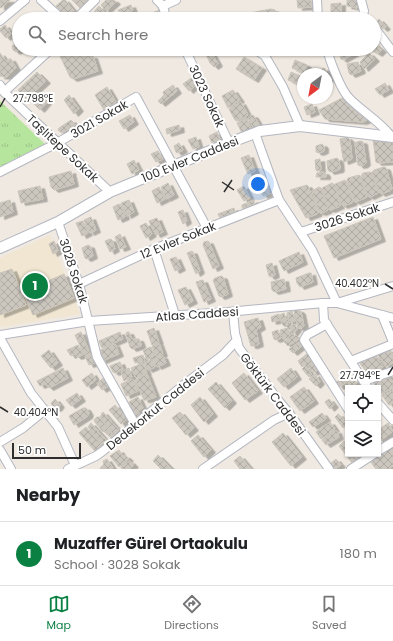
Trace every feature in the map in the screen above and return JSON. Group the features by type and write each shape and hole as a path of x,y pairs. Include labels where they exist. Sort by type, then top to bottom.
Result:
{"street":[{"path":"0,22 25,0"},
{"path":"41,0 54,12"},
{"path":"83,12 95,0"},
{"path":"156,0 163,6 165,12"},
{"path":"163,6 176,0"},
{"path":"317,0 318,12"},
{"path":"361,0 364,12"},
{"path":"381,36 393,52"},
{"path":"2,89 42,56"},
{"name":"3023 Sokak","path":"188,56 229,143"},
{"path":"266,56 283,87 300,126"},
{"path":"329,56 332,67 348,98 383,126 392,137"},
{"name":"Taşlıtepe Sokak","path":"2,89 110,192"},
{"name":"3021 Sokak","path":"57,143 136,97 172,166"},
{"path":"370,116 375,135"},
{"name":"100 Evler Caddesi","path":"0,248 58,222 110,192 255,133 300,126 392,137"},
{"path":"255,133 279,200 312,250 337,303 393,318"},
{"path":"0,172 57,143"},
{"path":"172,166 207,228"},
{"name":"12 Evler Sokak","path":"79,284 154,249 279,200"},
{"name":"3026 Sokak","path":"301,232 393,202"},
{"name":"3028 Sokak","path":"58,222 79,284 97,357 135,424"},
{"path":"154,249 175,316"},
{"name":"Atlas Caddesi","path":"0,335 89,321 233,312 323,303 337,303 393,286"},
{"path":"323,303 324,320 366,385 393,371"},
{"name":"Göktürk Caddesi","path":"233,312 235,333 239,348 278,400 289,412 329,469"},
{"path":"351,361 393,343 382,315"},
{"path":"327,324 307,334 304,340 345,404"},
{"path":"0,338 31,393 58,427 72,467"},
{"name":"Dedekorkut Caddesi","path":"72,467 96,456 223,355 237,340"},
{"path":"381,406 393,420"},
{"path":"0,442 22,428 45,410"},
{"path":"204,469 274,420 289,412"},
{"path":"381,449 393,442"},
{"path":"0,450 11,469"},
{"path":"351,469 369,457"}],"shaded area":[{"path":"50,235 80,314 0,327 0,258"}],"green space":[{"path":"0,101 45,144 0,167"}],"building":[{"path":"0,0 10,0 1,8"},
{"path":"65,0 74,11 61,12 56,6"},
{"path":"72,0 89,0 80,8"},
{"path":"106,0 114,0 116,2 106,11 101,5"},
{"path":"297,0 311,0 312,7 298,8"},
{"path":"347,0 358,0 357,8 347,6"},
{"path":"341,3 341,12 331,12 331,4"},
{"path":"131,5 133,10 128,12 119,12 118,10"},
{"path":"99,6 105,12 94,12"},
{"path":"162,9 162,12 154,12"},
{"path":"271,9 275,10 275,12 255,12"},
{"path":"381,21 386,27 383,29 381,27"},
{"path":"5,25 11,34 6,38 0,31 0,29"},
{"path":"0,53 6,61 11,59 16,68 7,77 0,76"},
{"path":"60,56 93,56 98,71 73,79 70,77"},
{"path":"207,56 213,56 218,64 214,67"},
{"path":"340,56 350,56 343,60"},
{"path":"366,56 372,56 375,59 364,69 360,62"},
{"path":"244,57 262,68 254,80 236,69"},
{"path":"295,60 307,65 306,68 297,68 297,70 292,68"},
{"path":"358,62 361,71 351,75 347,64"},
{"path":"37,72 46,81 26,99 18,90"},
{"path":"291,72 297,74 297,83 288,80"},
{"path":"194,76 199,82 189,91 183,84"},
{"path":"385,83 389,90 380,95 375,89"},
{"path":"173,85 177,91 161,104 158,101 164,95 163,92"},
{"path":"107,87 116,102 104,110 95,95"},
{"path":"233,90 240,100 228,108 222,96"},
{"path":"39,95 47,102 40,110 33,103"},
{"path":"69,95 79,109 74,114 64,100"},
{"path":"344,97 350,107 367,120 363,122 325,119 319,110"},
{"path":"241,102 248,115 237,121 229,109"},
{"path":"312,104 315,112 307,115 304,107"},
{"path":"130,115 134,122 124,129 119,121"},
{"path":"252,115 260,126 254,129 248,118"},
{"path":"246,118 252,130 243,135 237,123"},
{"path":"71,120 75,124 74,126 62,133 58,130 59,128"},
{"path":"179,125 180,130 167,134 166,129"},
{"path":"217,132 220,139 212,143 209,136"},
{"path":"196,137 199,147 193,149 188,140"},
{"path":"347,137 350,140 352,159 344,162 340,139"},
{"path":"373,139 393,143 393,162 376,162"},
{"path":"361,141 363,142 366,163 360,166 358,165 355,143"},
{"path":"179,143 183,150 178,153 176,152 174,146"},
{"path":"322,144 324,146 324,151 319,153 316,152 316,146"},
{"path":"158,151 163,159 156,162 151,154"},
{"path":"249,155 255,171 248,174 241,158"},
{"path":"337,158 339,160 340,169 330,172 328,170 327,161"},
{"path":"320,159 321,170 317,171 315,160"},
{"path":"134,160 139,170 132,174 127,164"},
{"path":"384,167 386,168 392,189 381,194 372,172"},
{"path":"71,171 74,184 54,190 51,187 49,177"},
{"path":"324,172 326,177 316,177 317,173"},
{"path":"363,173 372,173 378,193 370,197 368,196 361,176"},
{"path":"359,175 367,197 356,202 354,201 347,180 348,178"},
{"path":"345,180 353,201 352,203 343,206 335,184"},
{"path":"168,183 174,195 166,199 161,187"},
{"path":"266,183 270,194 263,196 259,186"},
{"path":"332,183 335,185 340,206 331,210 328,209 322,188"},
{"path":"307,185 318,213 306,218 290,190"},
{"path":"40,186 43,199 21,203 18,191"},
{"path":"244,186 250,198 244,201 237,190"},
{"path":"159,187 165,199 157,203 152,191"},
{"path":"319,187 321,188 328,209 327,211 321,213 319,212 312,191"},
{"path":"10,200 13,212 0,217 0,203"},
{"path":"129,200 134,212 127,216 121,203"},
{"path":"254,200 254,204 243,209 242,205"},
{"path":"119,204 121,205 125,217 118,220 113,207"},
{"path":"234,208 235,212 220,218 218,214"},
{"path":"183,210 187,221 183,224 178,212"},
{"path":"91,217 96,230 90,233 84,220"},
{"path":"373,217 381,239 334,258 324,236"},
{"path":"157,218 163,232 156,235 149,221"},
{"path":"83,221 88,233 82,236 76,223"},
{"path":"146,223 152,234 146,238 140,226"},
{"path":"120,234 126,247 120,249 115,237"},
{"path":"110,239 112,240 115,249 110,252 105,241"},
{"path":"54,241 58,251 53,254 49,244"},
{"path":"208,241 219,266 213,269 203,245 204,242"},
{"path":"88,245 90,246 93,256 87,259 85,258 82,248"},
{"path":"192,251 200,271 196,274 187,253"},
{"path":"299,252 303,262 284,271 279,261"},
{"path":"176,257 181,268 175,271 170,259"},
{"path":"272,263 275,275 271,277 269,276 266,265"},
{"path":"12,269 26,305 0,315 0,273"},
{"path":"311,273 313,282 300,287 296,278"},
{"path":"64,274 74,298 33,315 23,292"},
{"path":"221,276 223,277 228,294 221,297 219,296 213,280"},
{"path":"284,279 286,289 274,292 272,290 271,282"},
{"path":"203,280 211,299 204,302 196,282"},
{"path":"186,287 193,301 185,305 178,290"},
{"path":"295,310 299,310 301,312 304,326 301,328 298,328"},
{"path":"292,311 295,321 289,323 287,313"},
{"path":"284,313 288,325 285,327 282,324 280,315"},
{"path":"279,314 280,320 272,322 271,317"},
{"path":"258,318 261,327 256,330 259,344 251,346 244,322"},
{"path":"295,324 297,329 292,335 290,326"},
{"path":"154,328 159,342 152,345 147,331"},
{"path":"288,328 290,336 284,340 280,330"},
{"path":"278,330 281,338 276,340 274,339 272,332"},
{"path":"81,332 89,351 84,354 75,335"},
{"path":"120,332 123,339 102,348 99,341"},
{"path":"129,332 132,339 139,339 141,346 132,349 130,347 126,334"},
{"path":"296,335 299,338 298,340 288,346 284,342 285,341"},
{"path":"301,341 303,345 293,353 289,349"},
{"path":"159,343 163,354 157,357 152,346"},
{"path":"115,344 119,354 102,361 98,351"},
{"path":"78,345 83,355 77,357 74,354 71,356 67,350"},
{"path":"151,347 154,356 147,360 143,350"},
{"path":"390,349 393,356 393,363 386,367 378,355"},
{"path":"49,350 58,363 51,368 41,356"},
{"path":"90,353 95,363 89,365 85,356"},
{"path":"308,353 313,358 302,367 298,361"},
{"path":"143,355 145,361 135,363 133,358"},
{"path":"376,355 383,367 368,374 359,362"},
{"path":"163,356 166,363 157,367 153,359"},
{"path":"152,360 155,367 148,370 144,363"},
{"path":"314,360 319,369 313,373 308,365"},
{"path":"120,362 123,369 115,373 113,372 110,366"},
{"path":"143,363 147,373 136,378 131,368"},
{"path":"305,366 311,374 309,377 302,369"},
{"path":"63,368 68,378 49,388 45,384 40,386 37,381"},
{"path":"129,368 132,377 124,381 121,372"},
{"path":"291,368 297,377 284,387 277,379"},
{"path":"92,373 96,380 87,387 82,380"},
{"path":"244,373 258,391 245,400 232,383"},
{"path":"147,374 156,397 144,400 135,380"},
{"path":"315,374 320,382 316,386 309,379"},
{"path":"387,374 393,382 393,389 381,393 381,385 374,385 371,380"},
{"path":"105,377 110,385 102,390 97,383"},
{"path":"345,378 347,382 339,387 336,382"},
{"path":"133,379 138,391 126,396 121,384"},
{"path":"354,379 357,383 355,385 349,385 348,383"},
{"path":"216,382 232,401 225,408 208,389"},
{"path":"304,387 314,401 300,411 290,397"},
{"path":"393,391 393,403 389,405 382,395"},
{"path":"77,393 81,399 71,406 66,400"},
{"path":"138,397 143,408 138,411 140,416 136,418 129,402"},
{"path":"200,397 213,414 204,422 191,405"},
{"path":"55,399 60,405 57,409 54,408 51,403"},
{"path":"329,399 334,405 330,409 325,402"},
{"path":"115,405 127,419 121,424 109,410"},
{"path":"83,408 86,408 89,413 88,416 74,425 69,416"},
{"path":"103,412 119,430 114,435 100,417"},
{"path":"180,412 194,428 186,435 172,418"},
{"path":"322,413 326,419 313,427 309,422"},
{"path":"338,414 345,418 345,426 343,428 335,417"},
{"path":"99,417 113,435 111,438 102,431 95,422 94,420"},
{"path":"330,422 335,429 321,439 316,432"},
{"path":"91,423 106,440 103,445 88,427"},
{"path":"388,423 393,431 381,440 381,428"},
{"path":"86,427 101,445 101,447 95,451 79,433"},
{"path":"337,431 339,437 326,445 322,440"},
{"path":"283,433 302,457 291,466 272,442"},
{"path":"198,435 211,450 204,457 191,441"},
{"path":"344,441 345,454 339,446"},
{"path":"393,443 393,466 390,469 376,469 370,461 375,457 381,457 381,452"},
{"path":"119,450 123,456 126,456 129,459 119,467 110,456"},
{"path":"158,455 172,469 161,469 153,461"},
{"path":"240,456 251,469 240,469 234,461"},
{"path":"347,457 357,457 358,458 352,463"},
{"path":"107,459 113,468 101,469 100,468 104,464 103,461"},
{"path":"336,459 341,465 335,469 330,464"},
{"path":"130,461 134,465 129,469 122,469 121,467"}],"place":[{"name":"Muzaffer Gürel Ortaokulu","path":"35,286"}]}
